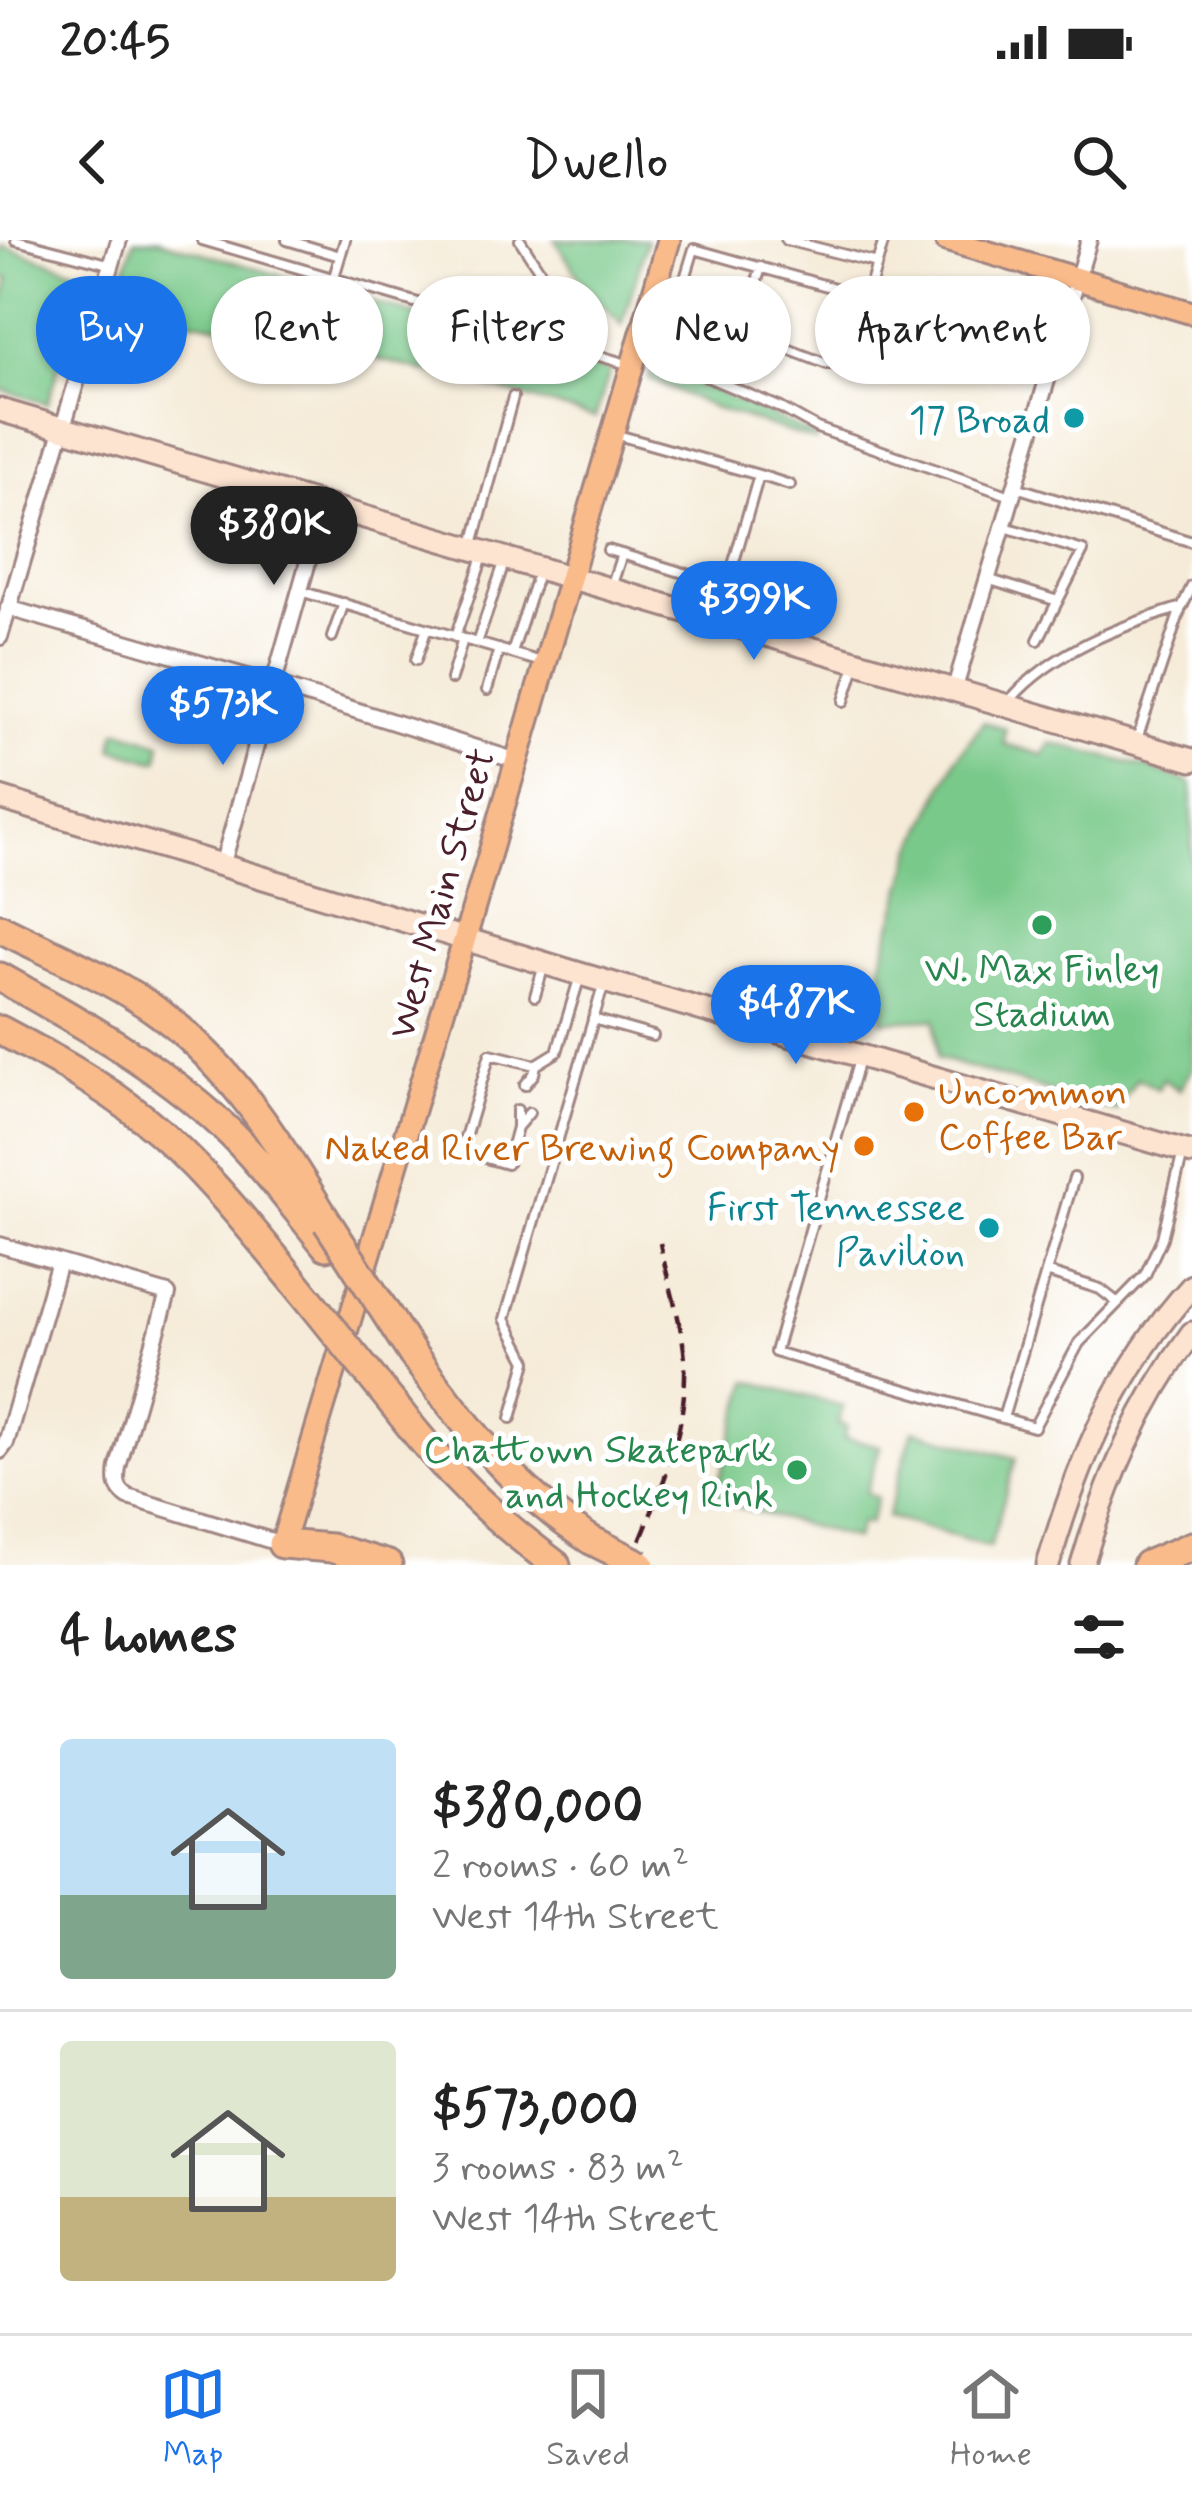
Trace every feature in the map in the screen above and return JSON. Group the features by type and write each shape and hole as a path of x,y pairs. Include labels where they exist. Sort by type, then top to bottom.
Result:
{"highway":[{"path":"0,928 119,989 159,1013 201,1048 263,1121 327,1234 412,1355 496,1461 543,1505 591,1540 641,1565"},
{"path":"0,976 82,1024 200,1107 327,1234"},
{"path":"0,1030 142,1117 211,1182 435,1457 475,1500 556,1565"},
{"path":"1147,1565 1192,1546"},
{"path":"279,1555 331,1549 388,1565"}],"main road":[{"name":"West Main Street","path":"659,276 669,240"},
{"path":"951,241 1063,276"},
{"path":"1090,284 1192,312"},
{"name":"West Main Street","path":"279,1555 632,365"}],"street":[{"path":"0,637 119,240"},
{"path":"1077,276 1089,240"},
{"path":"954,691 1045,384"},
{"path":"0,410 1192,760"},
{"path":"222,866 324,505"},
{"path":"8,608 517,760"},
{"path":"0,799 1187,1152"},
{"path":"0,1245 168,1294 118,1467 120,1492 279,1555"},
{"path":"0,1451 59,1262"},
{"path":"1048,1565 1078,1470 1105,1410 1148,1340 1192,1286"},
{"path":"1082,1565 1102,1498 1128,1436 1192,1333"}],"lane":[{"path":"16,240 112,265"},
{"path":"202,240 330,276"},
{"path":"287,240 340,256"},
{"path":"334,276 345,240"},
{"path":"520,240 543,276"},
{"path":"786,240 877,263"},
{"path":"761,267 751,302 684,282 696,244 867,296 884,240"},
{"path":"720,384 817,428 1013,492 1192,542"},
{"path":"477,643 513,397"},
{"path":"612,434 790,485"},
{"path":"717,622 759,476"},
{"path":"1003,526 1084,550 1038,640"},
{"path":"608,550 727,586"},
{"path":"451,679 459,638 487,554"},
{"path":"610,591 622,554"},
{"path":"512,653 539,570"},
{"path":"987,579 1058,601"},
{"path":"1135,744 1192,586"},
{"path":"299,590 545,663"},
{"path":"332,637 344,604"},
{"path":"1005,706 1029,678 1080,648 1181,607"},
{"path":"416,660 427,628"},
{"path":"487,690 499,649"},
{"path":"844,701 856,662"},
{"path":"536,996 544,963"},
{"path":"525,1085 556,1052 580,974"},
{"path":"747,1023 760,980"},
{"path":"511,1418 526,1360 505,1319 604,981"},
{"path":"593,1019 653,1036"},
{"path":"517,1110 518,1127 507,1164 461,1151 490,1054 535,1070"},
{"path":"860,1056 775,1352 1034,1426 1079,1343 1145,1275 1162,1238 1187,1152"},
{"path":"535,1070 537,1089"},
{"path":"518,1127 530,1113"},
{"path":"1003,1418 1074,1178"},
{"path":"1046,1272 1100,1289 1118,1304"}],"green space":[{"path":"134,240 158,240 282,276 211,276 211,324 187,320 187,276 123,276"},
{"path":"555,240 647,240 636,276 632,276 622,325 608,310 608,276 578,276"},
{"path":"3,246 87,274 36,276 36,384 53,384 47,404 0,389 0,310 9,279 0,276"},
{"path":"383,305 407,312 407,367 383,361"},
{"path":"476,384 606,384 595,418"},
{"path":"660,384 701,384 815,436 816,441 717,409"},
{"name":"W. Max Finley Stadium","path":"983,722 1005,728 1004,744 1043,755 1051,743 1146,767 1192,785 1192,1068 1179,1090 1163,1079 1158,1089 1137,1078 1116,1111 938,1058 935,1019 882,1021 882,961 914,849 956,759"},
{"path":"120,730 161,743 158,760 113,749"},
{"name":"Chattown Skatepark and Hockey Rink","path":"749,1381 843,1406 838,1424 847,1426 844,1438 880,1446 866,1493 877,1498 869,1524 860,1523 855,1539 713,1500"},
{"path":"913,1430 1016,1458 990,1547 887,1517"}],"railway":[{"path":"630,1565 669,1466 684,1390 681,1332 660,1243"}],"place":[{"name":"17 Broad","path":"1074,418"},
{"name":"W. Max Finley Stadium","path":"1042,925"},
{"name":"Uncommon Coffee Bar","path":"914,1112"},
{"name":"Naked River Brewing Company","path":"864,1146"},
{"name":"First Tennessee Pavilion","path":"989,1228"},
{"name":"Chattown Skatepark and Hockey Rink","path":"797,1470"}]}
